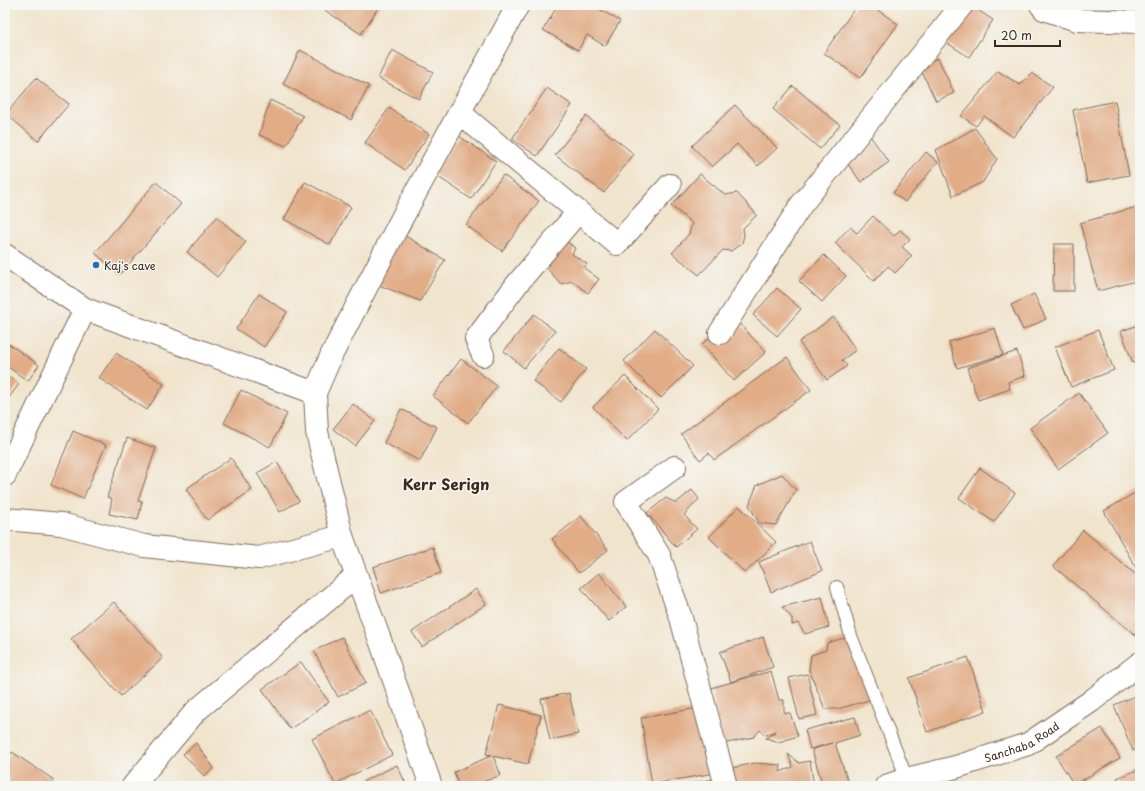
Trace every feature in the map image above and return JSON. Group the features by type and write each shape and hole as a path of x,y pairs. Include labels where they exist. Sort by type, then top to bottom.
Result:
{"street":[{"path":"431,786 342,536 317,432 315,393 332,354 402,218 518,5"},
{"path":"720,333 801,205 962,5"},
{"path":"1041,5 1044,9 1077,20 1140,22"},
{"path":"460,113 617,244 670,185"},
{"path":"483,355 476,339 517,284 578,212"},
{"path":"5,255 85,309 315,393"},
{"path":"5,475 85,309"},
{"path":"675,467 626,502 662,562 683,625 726,786"},
{"path":"5,519 61,524 144,546 259,558 342,536"},
{"path":"133,786 196,711 356,576"},
{"name":"Sanchaba Road","path":"886,786 907,779 956,768 1028,744 1090,702 1140,663"}],"lane":[{"path":"837,587 851,636 907,779"}],"building":[{"path":"317,5 380,5 361,34"},
{"path":"558,5 592,5 620,21 605,46 587,35 578,50 543,30"},
{"path":"857,5 870,5 898,24 860,78 824,53"},
{"path":"970,5 993,20 969,57 941,39"},
{"path":"300,50 369,86 351,120 283,84"},
{"path":"392,50 433,72 419,99 378,78"},
{"path":"938,58 954,93 936,101 919,66"},
{"path":"998,71 1020,85 1032,73 1053,87 1013,137 984,116 976,126 961,116"},
{"path":"36,78 69,104 38,141 6,114"},
{"path":"793,86 840,125 820,149 773,109"},
{"path":"547,88 572,105 537,156 512,139"},
{"path":"270,100 303,116 286,146 259,135"},
{"path":"1115,101 1129,175 1087,183 1073,110"},
{"path":"735,105 777,148 758,166 737,144 712,167 692,146"},
{"path":"389,108 429,134 405,170 365,143"},
{"path":"586,116 634,154 604,193 555,155"},
{"path":"975,128 997,159 983,182 953,196 936,150"},
{"path":"459,136 496,161 471,199 434,174"},
{"path":"870,136 889,162 861,182 842,156"},
{"path":"926,152 938,162 905,202 893,193"},
{"path":"700,174 725,195 737,193 757,215 743,228 744,235 742,243 731,251 723,250 699,275 672,253 689,234 692,223 671,206"},
{"path":"503,175 539,201 502,251 466,225"},
{"path":"156,182 181,204 120,274 95,253"},
{"path":"305,182 351,207 330,245 284,219"},
{"path":"1140,206 1140,280 1098,291 1080,223"},
{"path":"873,216 894,236 900,230 910,239 902,247 912,256 895,273 888,266 874,281 835,243 850,227 857,233"},
{"path":"217,217 246,242 217,277 187,252"},
{"path":"399,232 445,260 420,301 376,284"},
{"path":"562,238 575,248 572,254 587,264 584,268 599,279 588,293 572,281 561,284 541,262"},
{"path":"1054,244 1074,244 1074,291 1053,291"},
{"path":"824,255 846,276 822,302 799,281"},
{"path":"777,288 801,309 777,336 753,315"},
{"path":"259,294 287,312 264,347 236,329"},
{"path":"1034,294 1046,319 1023,330 1011,305"},
{"path":"534,314 555,331 524,368 504,351"},
{"path":"833,317 856,350 842,360 847,366 827,380 799,342"},
{"path":"737,321 766,352 734,381 702,344"},
{"path":"1139,325 1140,361 1133,363 1121,331"},
{"path":"995,328 1003,355 957,368 949,342"},
{"path":"655,329 693,366 661,398 624,361"},
{"path":"1098,330 1114,370 1071,387 1055,347"},
{"path":"9,344 39,365 28,381 5,365 5,349"},
{"path":"559,348 586,369 561,402 533,381"},
{"path":"1017,351 1025,376 1008,382 1010,389 978,400 967,368"},
{"path":"116,353 164,384 147,410 99,378"},
{"path":"787,357 811,390 714,460 709,453 700,460 681,434"},
{"path":"461,359 497,386 468,423 433,396"},
{"path":"5,373 19,384 5,403"},
{"path":"625,376 658,409 627,441 593,407"},
{"path":"241,390 287,414 270,447 224,423"},
{"path":"1079,393 1108,433 1058,469 1030,428"},
{"path":"353,404 375,421 355,446 333,429"},
{"path":"401,409 437,427 420,461 384,443"},
{"path":"73,431 106,445 83,499 51,485"},
{"path":"127,438 156,448 138,501 142,502 138,520 109,514 112,499 107,497"},
{"path":"231,458 252,490 207,520 186,489"},
{"path":"277,462 299,501 280,512 257,473"},
{"path":"980,468 1015,493 994,522 959,498"},
{"path":"782,474 796,490 776,525 759,523 749,505 757,485"},
{"path":"692,490 699,499 684,515 697,529 676,547 647,513 666,498 676,503"},
{"path":"1140,490 1140,566 1136,568 1104,511"},
{"path":"739,506 776,542 745,573 709,537"},
{"path":"581,516 608,550 579,573 552,539"},
{"path":"1083,530 1140,578 1140,639 1053,566"},
{"path":"810,541 822,571 771,592 759,562"},
{"path":"433,547 441,573 381,593 373,567"},
{"path":"599,573 626,607 609,621 581,588"},
{"path":"476,589 486,604 422,647 412,632"},
{"path":"822,597 829,627 805,634 798,623 792,625 792,618 782,607"},
{"path":"114,602 163,658 121,696 71,639"},
{"path":"851,636 869,700 838,709 825,709 809,670 811,655 826,650 827,643"},
{"path":"342,637 366,683 338,697 314,651"},
{"path":"763,637 773,667 731,682 720,652"},
{"path":"968,657 986,711 927,732 909,678"},
{"path":"301,662 329,702 290,729 262,689"},
{"path":"771,671 779,700 784,700 784,713 790,713 798,736 779,742 766,738 776,731 766,735 760,730 754,737 723,744 711,688"},
{"path":"807,674 817,715 799,719 789,678"},
{"path":"569,693 578,734 550,740 541,699"},
{"path":"1140,694 1140,747 1133,751 1114,705"},
{"path":"499,705 541,715 528,764 493,756 501,775 473,786 459,786 454,772 493,755 486,754"},
{"path":"704,707 715,773 652,784 641,718"},
{"path":"370,710 392,755 335,784 312,739"},
{"path":"855,717 860,735 835,743 848,782 836,786 823,786 812,750 832,743 810,749 805,730"},
{"path":"1102,728 1120,758 1074,785 1056,756"},
{"path":"196,743 214,768 204,776 183,754"},
{"path":"12,752 54,780 50,786 5,786 5,763"},
{"path":"788,754 799,763 810,761 814,786 735,786 723,770 755,763 781,765 780,772 793,767"},
{"path":"397,765 406,784 401,786 366,786 364,781"},
{"path":"1140,769 1140,786 1120,786 1117,778"},
{"path":"715,779 716,786 684,786 684,785"}],"place":[{"name":"Kaj's cave","path":"96,265"}],"district":[{"name":"Kerr Serign","path":"446,483"}]}
